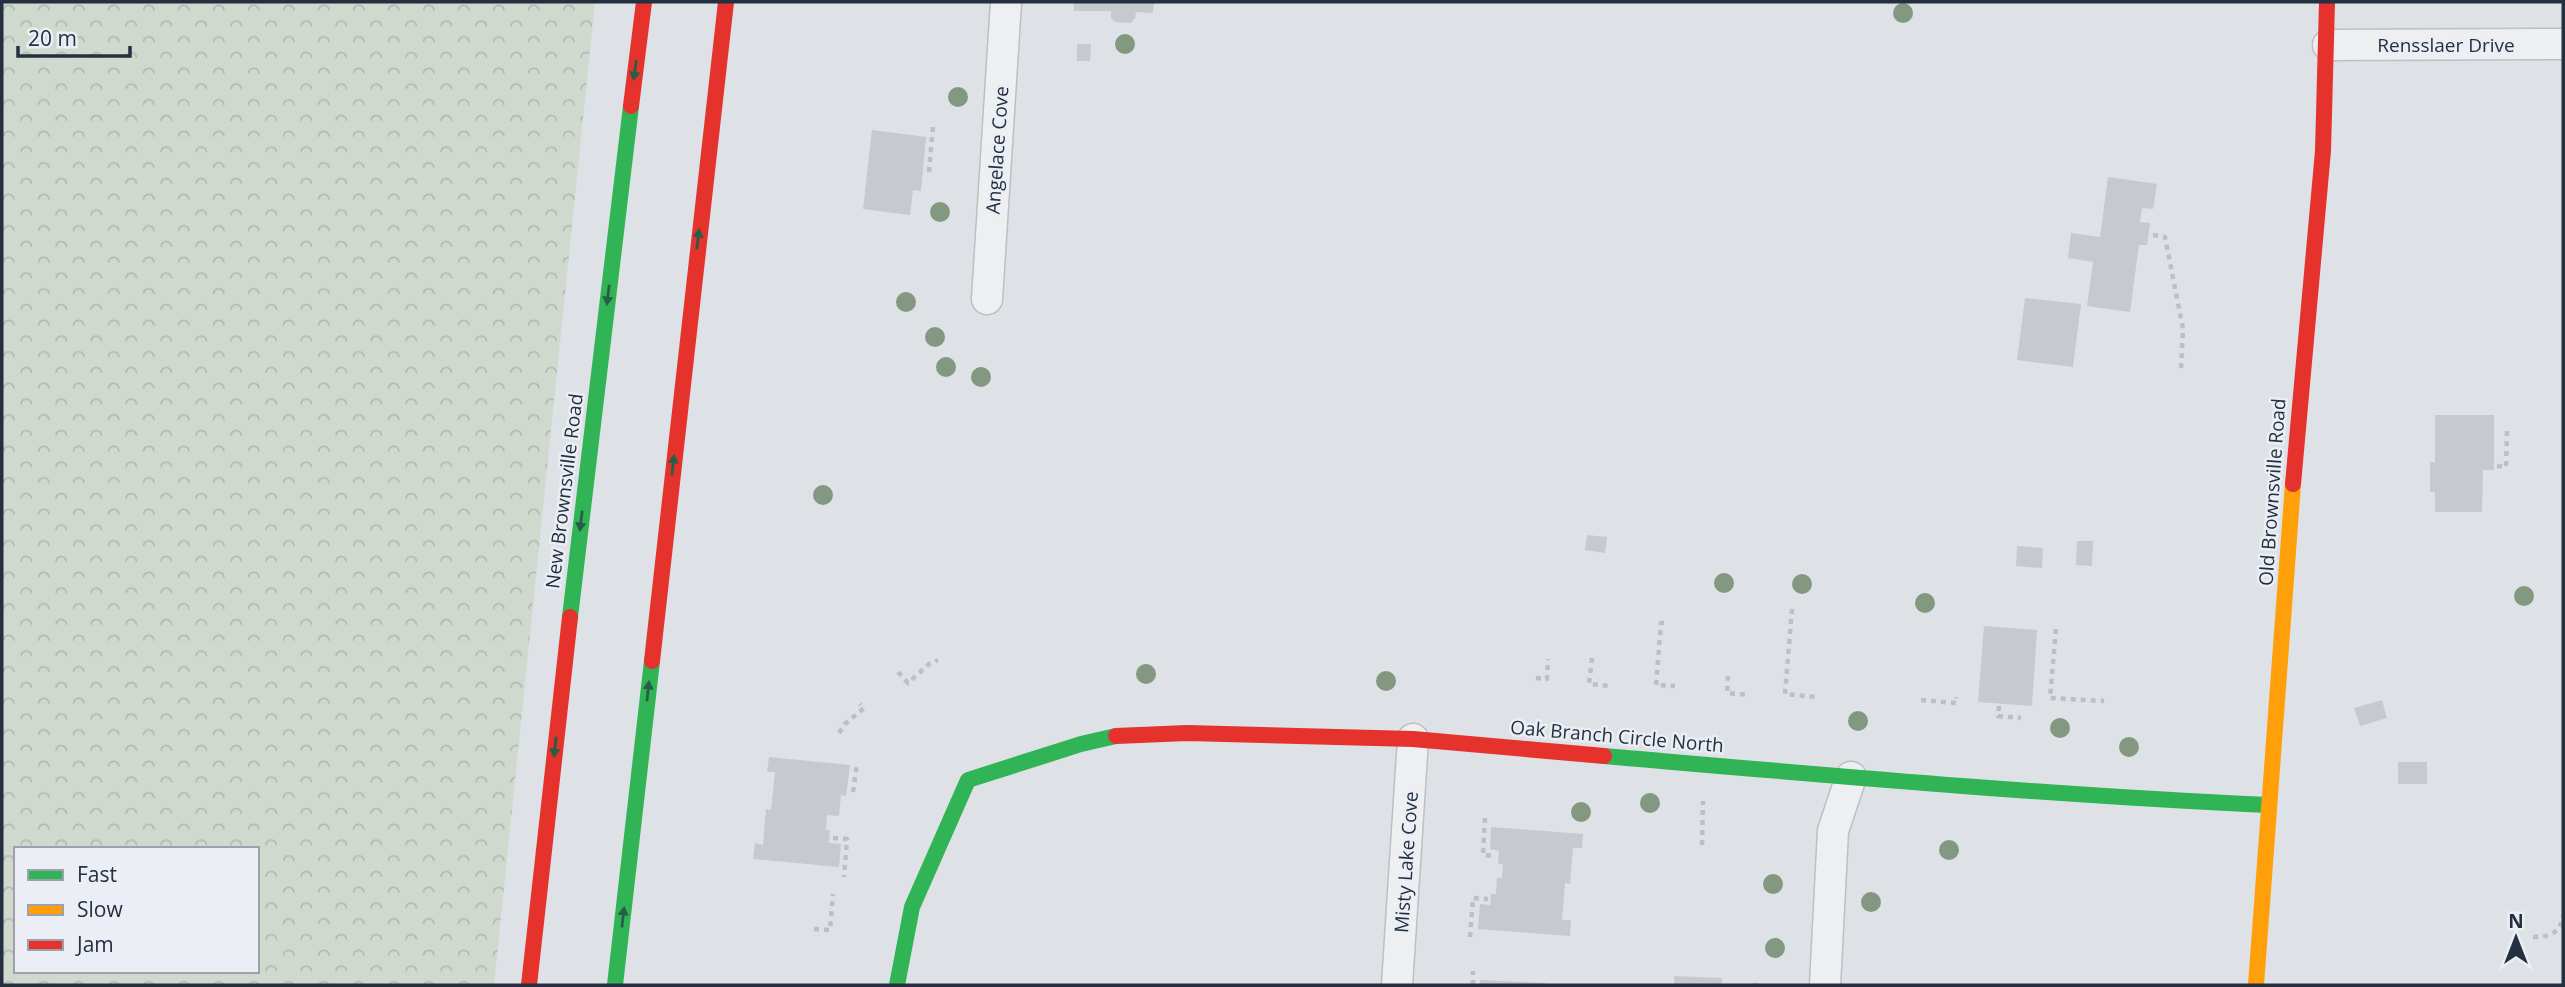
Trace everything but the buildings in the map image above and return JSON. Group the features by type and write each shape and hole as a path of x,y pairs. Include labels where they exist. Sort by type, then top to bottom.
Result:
{"street":[{"name":"New Brownsville Road","path":"529,985 643,2"},
{"path":"615,985 726,2"},
{"name":"Angelace Cove","path":"987,299 1006,2"},
{"name":"Old Brownsville Road","path":"2256,985 2300,400 2326,116 2327,2"},
{"name":"Rensslaer Drive","path":"2328,45 2563,44"},
{"name":"Oak Branch Circle North","path":"897,985 912,907 968,780 1081,744 1116,736 1187,733 1413,739 1851,777 2161,800 2268,805"},
{"name":"Misty Lake Cove","path":"1397,985 1413,739"},
{"path":"1825,985 1833,831 1851,777"}],"path":[{"path":"929,172 933,126"},
{"path":"2153,235 2165,237 2183,329 2180,370"},
{"path":"2497,466 2506,467 2507,431"},
{"path":"1791,609 1785,694 1816,697"},
{"path":"1664,623 1661,623 1656,685 1675,686"},
{"path":"2056,629 2050,698 2104,701"},
{"path":"1536,678 1547,679 1548,659"},
{"path":"1592,659 1589,684 1612,686"},
{"path":"898,672 908,683 938,660"},
{"path":"1728,676 1727,693 1750,695"},
{"path":"1921,700 1956,703 1956,697"},
{"path":"839,733 845,724 864,708 860,704"},
{"path":"1999,706 1998,716 2021,718"},
{"path":"853,792 857,763"},
{"path":"1702,845 1703,798"},
{"path":"1485,818 1483,855 1496,856"},
{"path":"833,838 848,839 844,877"},
{"path":"814,929 830,930 833,894"},
{"path":"1470,937 1473,898 1488,899"},
{"path":"2533,937 2549,936 2557,932 2561,927 2563,915"},
{"path":"1473,985 1474,971"}],"green space":[{"path":"2,2 595,2 494,985 2,985"}],"traffic: fast":[{"path":"570,617 631,106"},
{"path":"615,985 652,661"},
{"path":"897,985 912,907 968,780 1081,744 1116,736"},
{"path":"1604,756 2019,790 2268,805"}],"traffic: slow":[{"path":"2256,985 2293,484"}],"traffic: jam":[{"path":"631,106 644,2"},
{"path":"652,661 726,2"},
{"path":"2293,484 2323,151 2327,2"},
{"path":"529,985 570,617"},
{"path":"1116,736 1187,733 1413,739 1604,756"}]}
